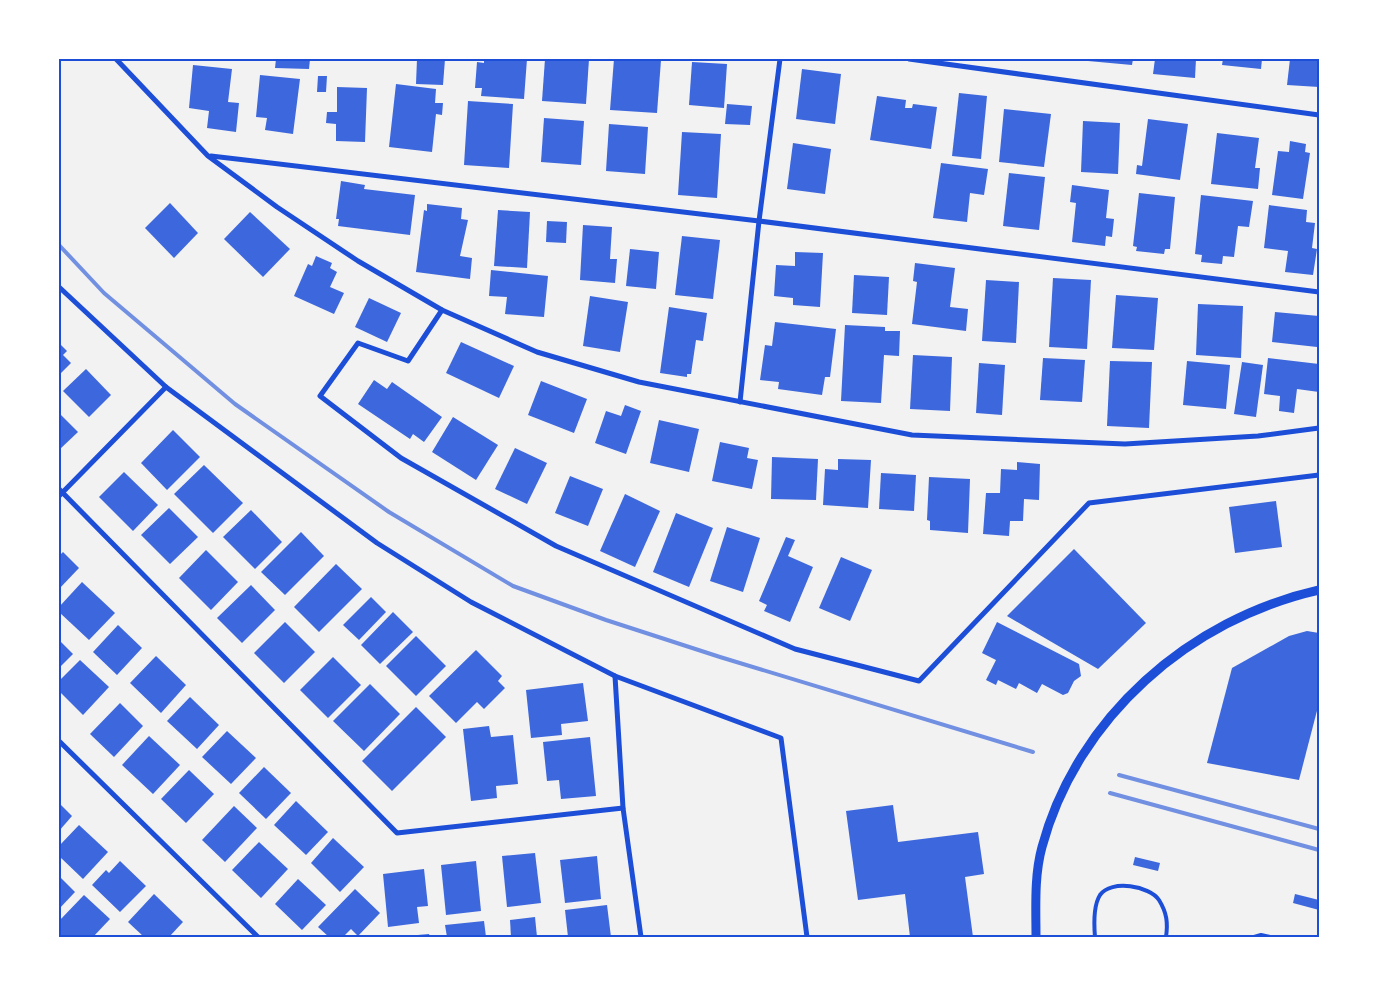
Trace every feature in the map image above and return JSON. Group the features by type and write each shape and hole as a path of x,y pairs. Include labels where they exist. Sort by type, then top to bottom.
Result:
{"street":[{"path":"116,59 208,156 276,206 358,260 442,310 536,352 639,382 912,435 1125,444 1258,436 1319,428"},
{"path":"740,402 759,222 780,59"},
{"path":"910,59 1319,115"},
{"path":"208,156 1319,292"},
{"path":"59,286 166,386 377,543 471,602 615,676 781,738 807,937"},
{"path":"442,310 408,361 358,343 320,396 401,458 556,546 795,649 919,682 1089,503 1319,475"},
{"path":"166,386 60,492 398,833 623,808"},
{"path":"1036,937 1036,887 1041,847 1063,790 1092,739 1135,688 1196,642 1248,612 1319,590"},
{"path":"615,676 623,808 640,937"},
{"path":"59,741 258,937"}],"lane":[{"path":"1095,937 1094,922 1100,896 1109,887 1118,886 1144,890 1158,898 1168,918 1166,937"},
{"path":"1254,937 1261,935 1270,937"}],"building":[{"path":"276,59 310,59 309,69 275,68"},
{"path":"417,59 445,59 443,85 416,84"},
{"path":"484,59 527,59 524,99 481,96 482,88 475,88 477,62 484,63"},
{"path":"545,59 589,59 586,104 542,101"},
{"path":"614,59 661,60 657,113 610,110"},
{"path":"1088,59 1133,59 1132,65 1088,61"},
{"path":"1155,59 1196,59 1195,78 1153,74"},
{"path":"1223,59 1262,59 1261,69 1222,65"},
{"path":"1290,59 1319,59 1319,87 1287,85"},
{"path":"692,62 727,64 724,108 689,105"},
{"path":"193,65 232,69 228,102 239,103 236,132 207,128 209,111 189,108"},
{"path":"802,69 841,74 835,124 796,119"},
{"path":"260,75 300,79 293,134 265,130 267,118 256,117"},
{"path":"318,76 327,76 326,92 317,92"},
{"path":"396,84 436,89 435,103 443,103 442,115 436,114 432,152 389,147"},
{"path":"337,87 367,88 365,142 336,141 336,124 326,123 327,112 337,112"},
{"path":"959,93 987,96 981,159 952,156"},
{"path":"877,96 906,100 905,108 912,108 913,104 937,107 931,149 870,140"},
{"path":"468,101 513,104 509,168 464,165"},
{"path":"727,104 752,106 750,125 725,124"},
{"path":"1004,109 1051,114 1044,167 999,162"},
{"path":"544,118 584,121 581,165 541,162"},
{"path":"1148,119 1188,124 1180,180 1136,174 1137,165 1142,166"},
{"path":"1083,121 1120,123 1118,174 1081,172"},
{"path":"609,124 648,127 645,174 606,171"},
{"path":"682,132 721,134 717,198 678,195"},
{"path":"1217,133 1259,138 1255,168 1260,168 1258,189 1211,184"},
{"path":"1290,141 1306,144 1305,152 1310,153 1303,199 1272,195 1278,151 1289,152"},
{"path":"793,143 831,149 825,194 787,189"},
{"path":"941,163 988,169 984,195 970,193 967,222 933,218"},
{"path":"1009,173 1045,177 1039,230 1003,226"},
{"path":"341,181 365,185 364,189 415,195 410,235 338,226 339,219 336,219"},
{"path":"1072,185 1109,190 1106,218 1114,219 1112,237 1106,236 1105,246 1072,242 1076,203 1070,202"},
{"path":"1139,193 1175,197 1170,249 1165,249 1164,254 1136,251 1137,247 1133,246"},
{"path":"1201,195 1253,201 1249,227 1238,226 1234,257 1223,256 1222,264 1201,262 1202,255 1195,254"},
{"path":"170,203 198,233 174,258 145,228"},
{"path":"427,204 462,208 461,219 468,220 460,256 472,258 470,279 416,272 424,210 427,211"},
{"path":"1269,205 1307,210 1306,222 1315,223 1312,248 1317,249 1313,275 1285,272 1288,251 1264,248"},
{"path":"498,210 530,212 527,268 494,266"},
{"path":"250,212 290,249 263,277 224,239"},
{"path":"547,221 567,222 566,243 546,242"},
{"path":"583,225 612,227 610,259 617,259 615,283 580,280"},
{"path":"682,236 720,240 713,299 675,295"},
{"path":"630,249 659,252 656,289 626,286"},
{"path":"795,252 823,253 820,307 793,305 793,298 774,296 776,265 795,266"},
{"path":"316,256 332,263 330,268 337,272 330,287 344,293 334,314 294,296 308,264 312,266"},
{"path":"915,263 955,268 950,307 968,309 966,331 912,324 917,282 913,281"},
{"path":"491,270 548,276 544,317 505,314 507,297 489,296"},
{"path":"854,275 889,277 887,315 852,313"},
{"path":"1053,278 1091,280 1087,349 1049,347"},
{"path":"986,280 1019,282 1016,343 982,341"},
{"path":"1116,295 1158,298 1154,350 1112,348"},
{"path":"590,296 628,302 620,352 583,346"},
{"path":"369,298 401,313 387,342 355,327"},
{"path":"1198,304 1243,306 1241,358 1196,355"},
{"path":"669,307 707,313 703,341 696,340 691,374 687,374 687,377 660,373"},
{"path":"1275,312 1319,316 1317,347 1272,342"},
{"path":"775,322 836,329 830,377 825,377 822,395 778,389 779,382 760,380 765,345 772,346"},
{"path":"845,325 885,327 885,331 900,331 899,356 884,355 881,403 841,401"},
{"path":"461,342 514,366 499,398 446,373"},
{"path":"59,343 67,351 63,355 71,363 59,375"},
{"path":"913,355 952,357 950,411 910,409"},
{"path":"1043,358 1085,360 1082,402 1040,400"},
{"path":"1268,358 1319,364 1319,392 1297,389 1294,413 1279,411 1280,396 1264,394"},
{"path":"1110,361 1152,362 1149,428 1107,426"},
{"path":"1187,361 1230,365 1226,409 1183,405"},
{"path":"1242,362 1263,365 1256,417 1234,414"},
{"path":"979,363 1005,365 1002,415 976,413"},
{"path":"86,369 111,395 89,417 63,391"},
{"path":"374,380 387,389 392,382 442,417 424,442 413,434 410,439 358,404"},
{"path":"541,381 587,399 574,433 528,415"},
{"path":"625,405 641,411 626,454 595,443 606,411 621,416"},
{"path":"59,413 78,432 59,450"},
{"path":"453,417 498,445 476,480 432,452"},
{"path":"659,420 699,429 689,472 650,463"},
{"path":"173,430 200,457 167,490 141,463"},
{"path":"720,442 749,448 747,458 758,460 752,489 712,481"},
{"path":"515,448 547,463 527,504 495,489"},
{"path":"772,457 818,459 816,500 771,499"},
{"path":"838,459 871,460 868,508 823,505 825,469 838,470"},
{"path":"1017,462 1040,464 1039,500 1024,499 1023,521 1010,521 1009,536 983,534 986,493 1000,493 1001,469 1017,470"},
{"path":"204,465 243,503 213,533 174,494"},
{"path":"124,472 158,505 133,531 99,497"},
{"path":"881,473 916,475 914,511 879,509"},
{"path":"570,476 603,489 588,526 555,513"},
{"path":"929,477 970,479 968,533 930,530 930,521 927,520"},
{"path":"625,494 660,511 635,567 600,551"},
{"path":"1276,501 1282,547 1235,553 1229,507"},
{"path":"169,508 198,537 170,564 141,535"},
{"path":"251,510 282,542 255,569 223,537"},
{"path":"676,513 713,528 689,587 653,572"},
{"path":"727,527 760,538 743,592 710,581"},
{"path":"301,532 324,556 285,595 261,572"},
{"path":"786,537 795,540 788,556 813,567 790,622 764,611 767,605 759,601"},
{"path":"1074,549 1146,623 1098,669 1007,616"},
{"path":"206,550 238,582 211,610 179,578"},
{"path":"63,552 79,568 59,589 59,556"},
{"path":"841,557 872,570 850,621 819,608"},
{"path":"336,564 362,589 319,632 294,607"},
{"path":"82,582 115,613 89,640 59,612 59,607"},
{"path":"251,585 275,610 242,643 217,618"},
{"path":"371,597 386,612 359,640 343,625"},
{"path":"393,612 413,632 380,664 361,645"},
{"path":"285,622 315,652 284,683 254,653"},
{"path":"997,622 1079,664 1081,676 1074,681 1068,693 1063,695 1042,684 1037,693 1019,683 1016,689 998,680 996,685 986,680 996,660 982,653"},
{"path":"118,625 142,648 117,675 93,652"},
{"path":"1307,631 1319,633 1319,703 1299,780 1207,763 1232,668 1289,636"},
{"path":"416,636 446,666 416,696 386,666"},
{"path":"59,640 73,654 59,668"},
{"path":"476,650 502,676 498,681 505,688 484,709 477,702 456,723 429,696"},
{"path":"156,656 186,685 161,713 130,683"},
{"path":"333,657 361,685 328,718 300,690"},
{"path":"80,660 109,687 83,715 59,691 59,681"},
{"path":"583,683 588,721 561,724 562,735 531,738 526,690"},
{"path":"370,684 400,714 364,751 333,721"},
{"path":"190,697 219,725 197,749 167,721"},
{"path":"120,703 143,726 114,757 90,734"},
{"path":"416,707 446,737 392,791 362,761"},
{"path":"489,726 491,737 513,735 518,784 496,786 497,798 471,801 463,729"},
{"path":"227,731 256,758 231,784 202,757"},
{"path":"149,736 180,765 153,794 122,765"},
{"path":"590,737 596,796 561,799 559,780 547,781 543,742"},
{"path":"264,767 291,793 266,819 239,793"},
{"path":"189,770 214,794 186,823 161,799"},
{"path":"296,801 328,832 306,855 274,825"},
{"path":"59,803 72,816 59,831"},
{"path":"893,805 898,842 978,832 984,874 965,877 973,937 910,937 905,894 858,900 846,811"},
{"path":"234,806 257,828 225,862 202,840"},
{"path":"79,825 108,852 83,879 59,856 59,846"},
{"path":"333,838 364,867 340,892 311,863"},
{"path":"259,842 288,869 261,898 232,870"},
{"path":"535,853 541,903 507,907 502,856"},
{"path":"597,856 601,899 565,903 560,860"},
{"path":"1135,857 1160,863 1158,871 1133,865"},
{"path":"120,861 146,886 120,912 92,885 106,870 109,873"},
{"path":"476,861 481,911 446,915 441,865"},
{"path":"424,869 428,906 417,907 419,923 388,927 383,874"},
{"path":"59,876 75,892 59,909"},
{"path":"298,879 326,905 302,930 275,904"},
{"path":"355,889 380,913 358,936 351,929 343,937 329,937 318,927"},
{"path":"154,894 183,922 169,937 144,937 128,922"},
{"path":"1295,894 1319,900 1319,910 1293,903"},
{"path":"84,895 110,919 93,937 59,937 59,921"},
{"path":"607,905 611,937 568,937 565,910"},
{"path":"535,917 537,937 511,937 510,920"},
{"path":"484,921 486,937 447,937 445,925"},
{"path":"429,934 430,937 406,937 406,936"}],"railway":[{"path":"59,245 104,293 235,404 389,512 513,586 606,620 720,657 1033,752"},
{"path":"1119,775 1319,829"},
{"path":"1110,793 1319,850"}]}
